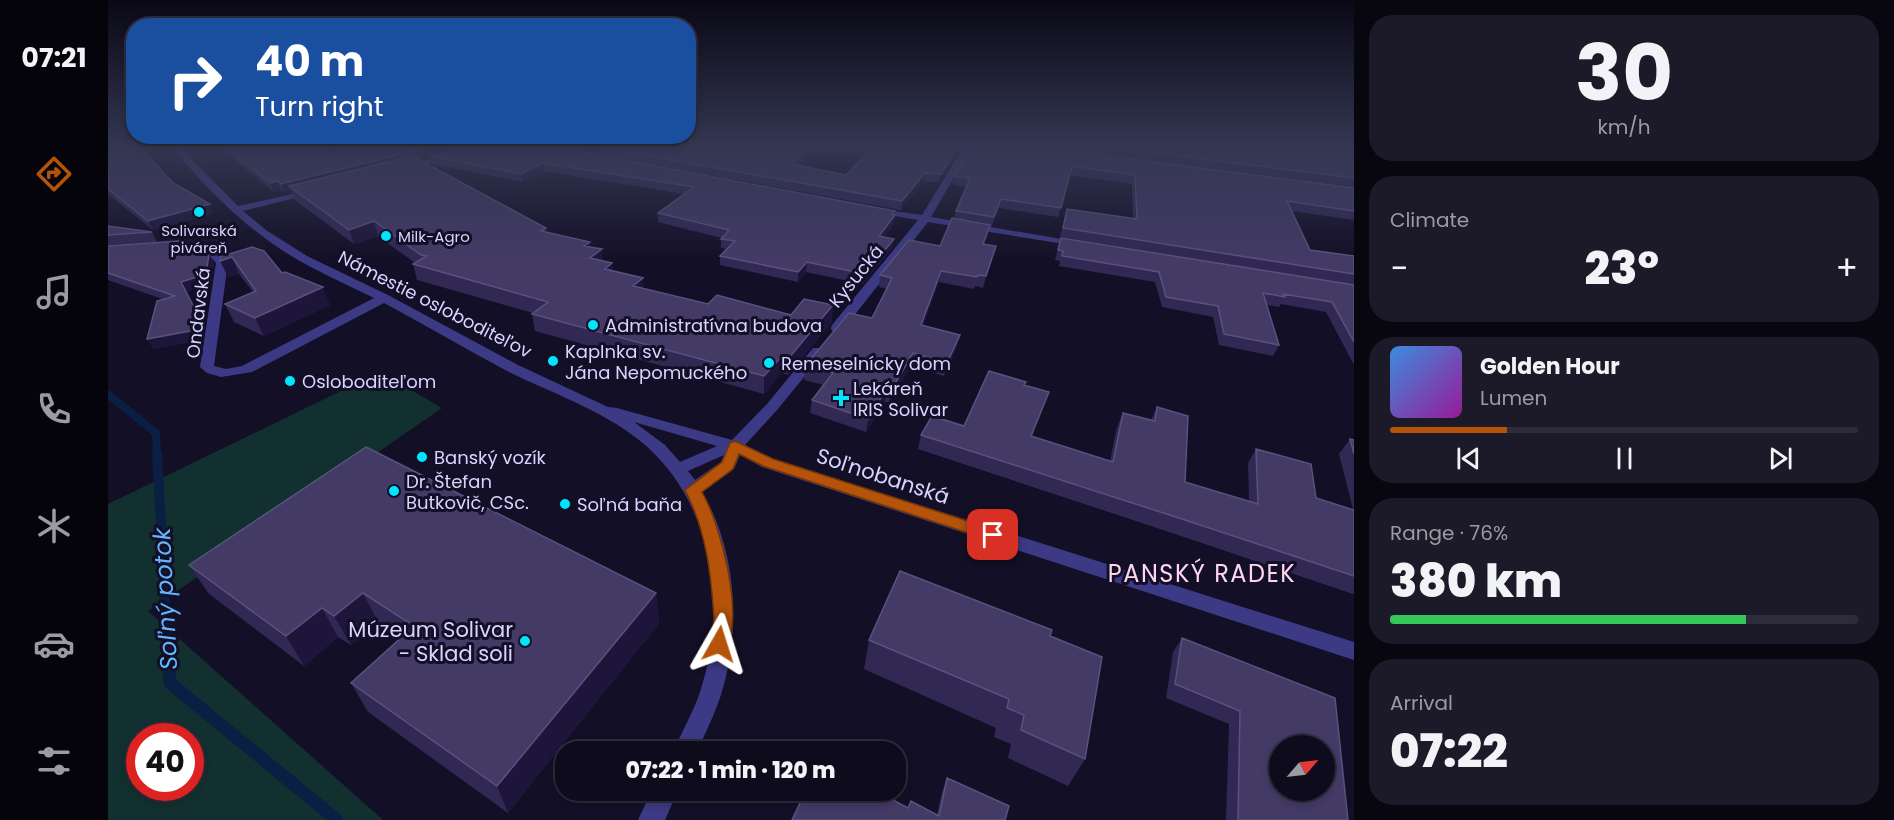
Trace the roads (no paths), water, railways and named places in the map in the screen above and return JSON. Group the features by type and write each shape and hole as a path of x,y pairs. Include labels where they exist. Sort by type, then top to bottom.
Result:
{"street":[{"name":"Námestie osloboditeľov","path":"211,184 235,210 276,242 312,264 384,298 519,371 590,404 658,448 677,470 693,490 704,510 714,542 718,561 723,621 712,689 690,741"},
{"name":"Kysucká","path":"693,490 728,465 735,446 772,407 924,220 945,184"},
{"path":"235,210 322,188"},
{"path":"865,209 1095,248"},
{"name":"Ondavská","path":"162,246 184,245 208,248 222,262 207,367 213,372 224,373 247,369 384,298"},
{"name":"Soľnobanská","path":"590,404 735,446 768,463 1354,651"},
{"path":"677,470 706,454 735,446"},
{"path":"651,820 660,801"}],"waterway":[{"name":"Soľný potok","path":"108,394 156,433 157,456"},
{"name":"Soľný potok","path":"157,454 166,617"},
{"name":"Soľný potok","path":"166,616 170,683 337,820"}],"place":[{"name":"Solivarská piváreň","path":"199,212"},
{"name":"Milk-Agro","path":"386,236"},
{"name":"Administratívna budova","path":"593,325"},
{"name":"Kaplnka sv. Jána Nepomuckého","path":"553,361"},
{"name":"Remeselnícky dom","path":"769,363"},
{"name":"Osloboditeľom","path":"290,381"},
{"name":"Lekáreň IRIS Solivar","path":"841,398"},
{"name":"Banský vozík","path":"422,457"},
{"name":"Dr. Štefan Butkovič, CSc.","path":"394,491"},
{"name":"Soľná baňa","path":"565,504"},
{"name":"Múzeum Solivar - Sklad soli","path":"525,641"}],"district":[{"name":"PANSKÝ RADEK","path":"1202,573"}]}
